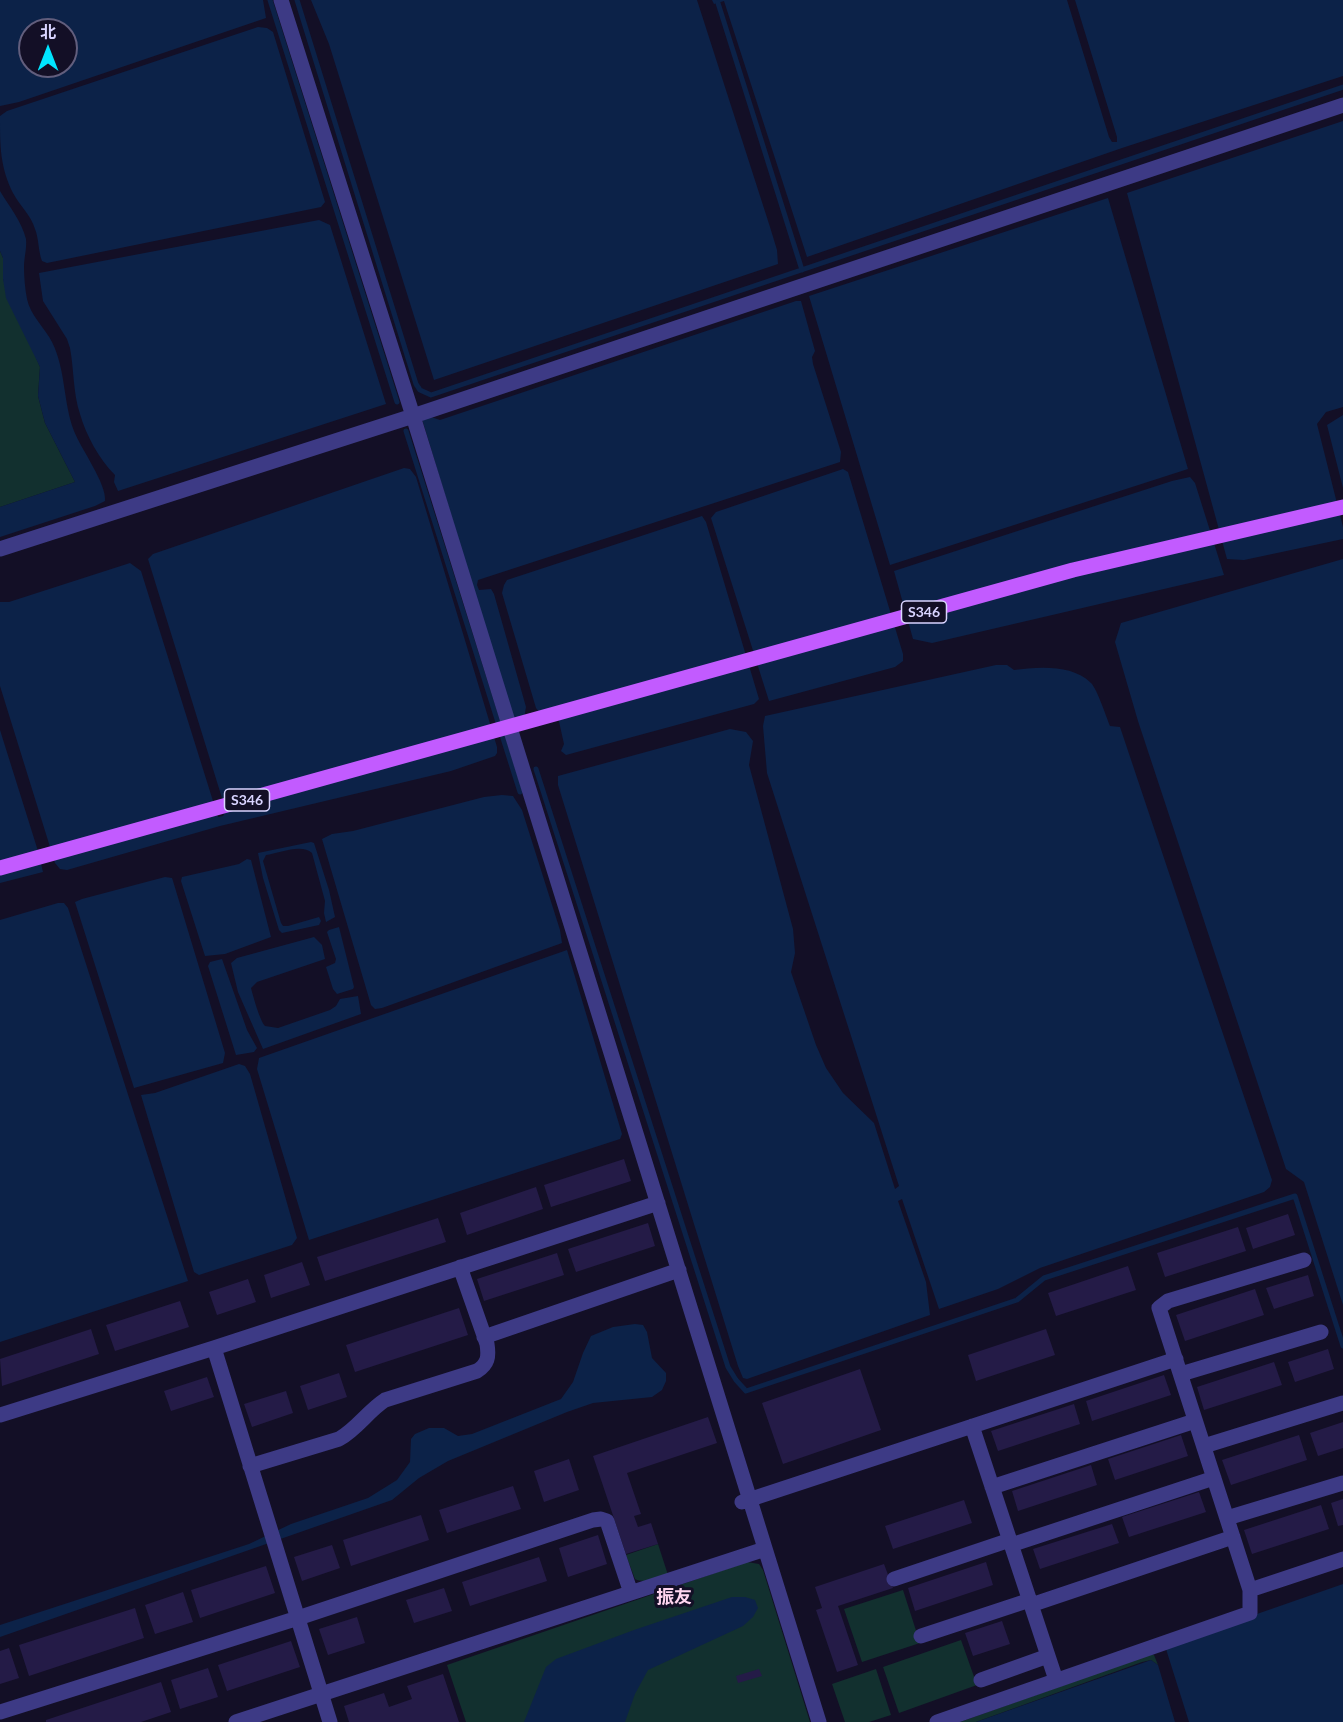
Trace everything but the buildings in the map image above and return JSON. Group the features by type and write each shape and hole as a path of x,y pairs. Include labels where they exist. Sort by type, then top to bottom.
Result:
{"main road":[{"name":"S346","path":"0,868 1073,570 1343,507"}],"street":[{"path":"281,0 413,416 503,728 658,1203 746,1500 765,1549 819,1722"},
{"path":"0,549 413,416 1343,105"},
{"path":"0,1415 214,1348 658,1203"},
{"path":"937,1722 1250,1613 1250,1590 1159,1308 1168,1301 1304,1260"},
{"path":"250,1466 339,1439 348,1434 377,1405 386,1400 477,1371 485,1366 489,1354 460,1267"},
{"path":"484,1337 679,1270"},
{"path":"1181,1374 1322,1332"},
{"path":"214,1348 330,1722"},
{"path":"746,1500 1176,1359"},
{"path":"1204,1446 1343,1403"},
{"path":"992,1487 1196,1420"},
{"path":"972,1426 1056,1680"},
{"path":"894,1579 1214,1478"},
{"path":"1227,1518 1343,1483"},
{"path":"0,1712 601,1519 607,1521 631,1593"},
{"path":"921,1636 1233,1537"},
{"path":"236,1722 765,1549"},
{"path":"1250,1590 1343,1559"},
{"path":"981,1680 1048,1656"}],"green space":[{"path":"0,251 3,258 3,279 40,367 38,396 45,423 75,482 0,507"},
{"path":"658,1544 668,1575 647,1581 635,1579 626,1555"},
{"path":"747,1562 759,1564 763,1570 810,1722 466,1722 447,1665"},
{"path":"903,1590 920,1643 862,1662 844,1609"},
{"path":"961,1640 977,1685 899,1713 883,1667"},
{"path":"1151,1654 1154,1655 1158,1665 1151,1660 1142,1662 976,1722 960,1722"},
{"path":"876,1669 891,1715 869,1722 845,1722 832,1684"}],"water":[{"path":"0,0 263,0 266,18 19,102 0,106"},
{"path":"311,0 697,0 770,227 777,250 778,264 434,380 329,44"},
{"path":"712,0 1067,0 1112,142 1117,142 1117,137 1075,0 1343,0 1343,76 1122,148 807,257 724,1 714,4"},
{"path":"258,27 267,28 273,32 325,202 321,207 47,263 42,261 33,224 13,193 5,174 0,116 7,111"},
{"path":"1343,121 1343,407 1326,412 1317,424 1343,527 1343,539 1244,560 1227,559 1127,193"},
{"path":"0,191 24,233 26,242 24,279 29,305 57,353 70,420 102,485 105,501 0,537 0,507 75,482 45,423 38,396 40,367 6,298 3,258 0,251"},
{"path":"1108,198 1188,469 890,565 809,296"},
{"path":"319,220 330,225 386,404 118,491 114,482 115,475 98,454 83,422 76,398 70,348 67,339 43,301 39,273"},
{"path":"801,301 815,351 812,357 813,364 841,452 840,462 478,580 479,590 491,589 494,594 526,707 523,724 515,726 422,419 428,416 440,420"},
{"path":"1343,415 1343,488 1327,425"},
{"path":"404,468 410,469 416,477 497,747 495,756 451,771 220,826 67,870 60,869 55,863 0,686 0,602 9,602 130,563 141,571 218,817 223,816 226,811 148,559 153,554"},
{"path":"843,469 848,472 903,654 903,661 895,667 769,701 711,518 716,512"},
{"path":"1190,477 1195,483 1224,575 932,643 913,639 894,571"},
{"path":"702,516 706,522 759,699 754,704 566,755 561,751 564,744 558,717 540,713 536,708 502,593 504,585 507,580"},
{"path":"1343,559 1343,1305 1304,1182 1286,1169 1138,721 1115,642 1121,623"},
{"path":"996,665 1007,665 1014,670 1054,668 1083,677 1096,691 1110,726 1120,727 1272,1180 1270,1187 1264,1192 1040,1268 998,1289 939,1309 902,1199 898,1201 926,1282 930,1315 747,1379 743,1378 558,785 558,776 730,729 746,732 753,741 749,765 793,929 795,953 791,972 826,1068 843,1093 874,1123 895,1189 899,1186 767,773 763,726 765,716"},
{"path":"0,730 43,872 0,883"},
{"path":"513,796 522,810 560,930 562,943 375,1009 371,1005 322,839 332,834 353,831 484,797"},
{"path":"314,843 335,917 326,922 325,901 312,853 308,850 290,849 266,855 263,861 283,926 319,917 321,921 319,925 282,933 279,930 263,878 258,853"},
{"path":"247,859 251,860 271,937 225,954 205,956 181,881 182,877 239,864"},
{"path":"165,877 172,878 225,1053 223,1063 134,1088 75,902"},
{"path":"64,903 68,908 188,1281 0,1342 0,920"},
{"path":"339,927 354,987 337,994 333,989 326,967 335,963 336,959 327,932"},
{"path":"314,937 322,945 325,959 257,982 251,988 263,1023 265,1026 278,1028 330,1010 340,999 358,996 361,1014 263,1049 238,992 231,963 237,958"},
{"path":"567,950 622,1134 620,1139 309,1240 257,1069 259,1058"},
{"path":"222,959 247,1030 257,1048 254,1052 236,1055 208,966 210,962"},
{"path":"239,1064 245,1066 250,1074 297,1238 292,1245 199,1275 194,1272 141,1095 155,1093"},
{"path":"643,1325 647,1332 652,1358 666,1373 666,1381 662,1390 652,1397 593,1403 567,1412 448,1461 419,1478 392,1500 0,1637 0,1625 249,1544 291,1524 368,1498 397,1480 410,1462 411,1439 415,1434 429,1428 444,1428 458,1436 472,1434 561,1399 573,1382 591,1336 613,1327"},
{"path":"1343,1584 1343,1722 1189,1722 1166,1649 1168,1645"},
{"path":"732,1597 755,1600 758,1608 753,1617 743,1626 648,1670 635,1694 625,1722 524,1722 546,1667 556,1659"},
{"path":"1151,1660 1158,1665 1175,1722 976,1722"}],"waterway":[{"path":"270,0 397,402"},
{"path":"297,0 416,384 420,390 431,395 1343,87"},
{"path":"718,3 802,270"},
{"path":"406,431 520,792"},
{"path":"536,769 728,1367 746,1391 1017,1300 1044,1278 1295,1196 1343,1346"}],"district":[{"name":"振友","path":"674,1597"}]}
